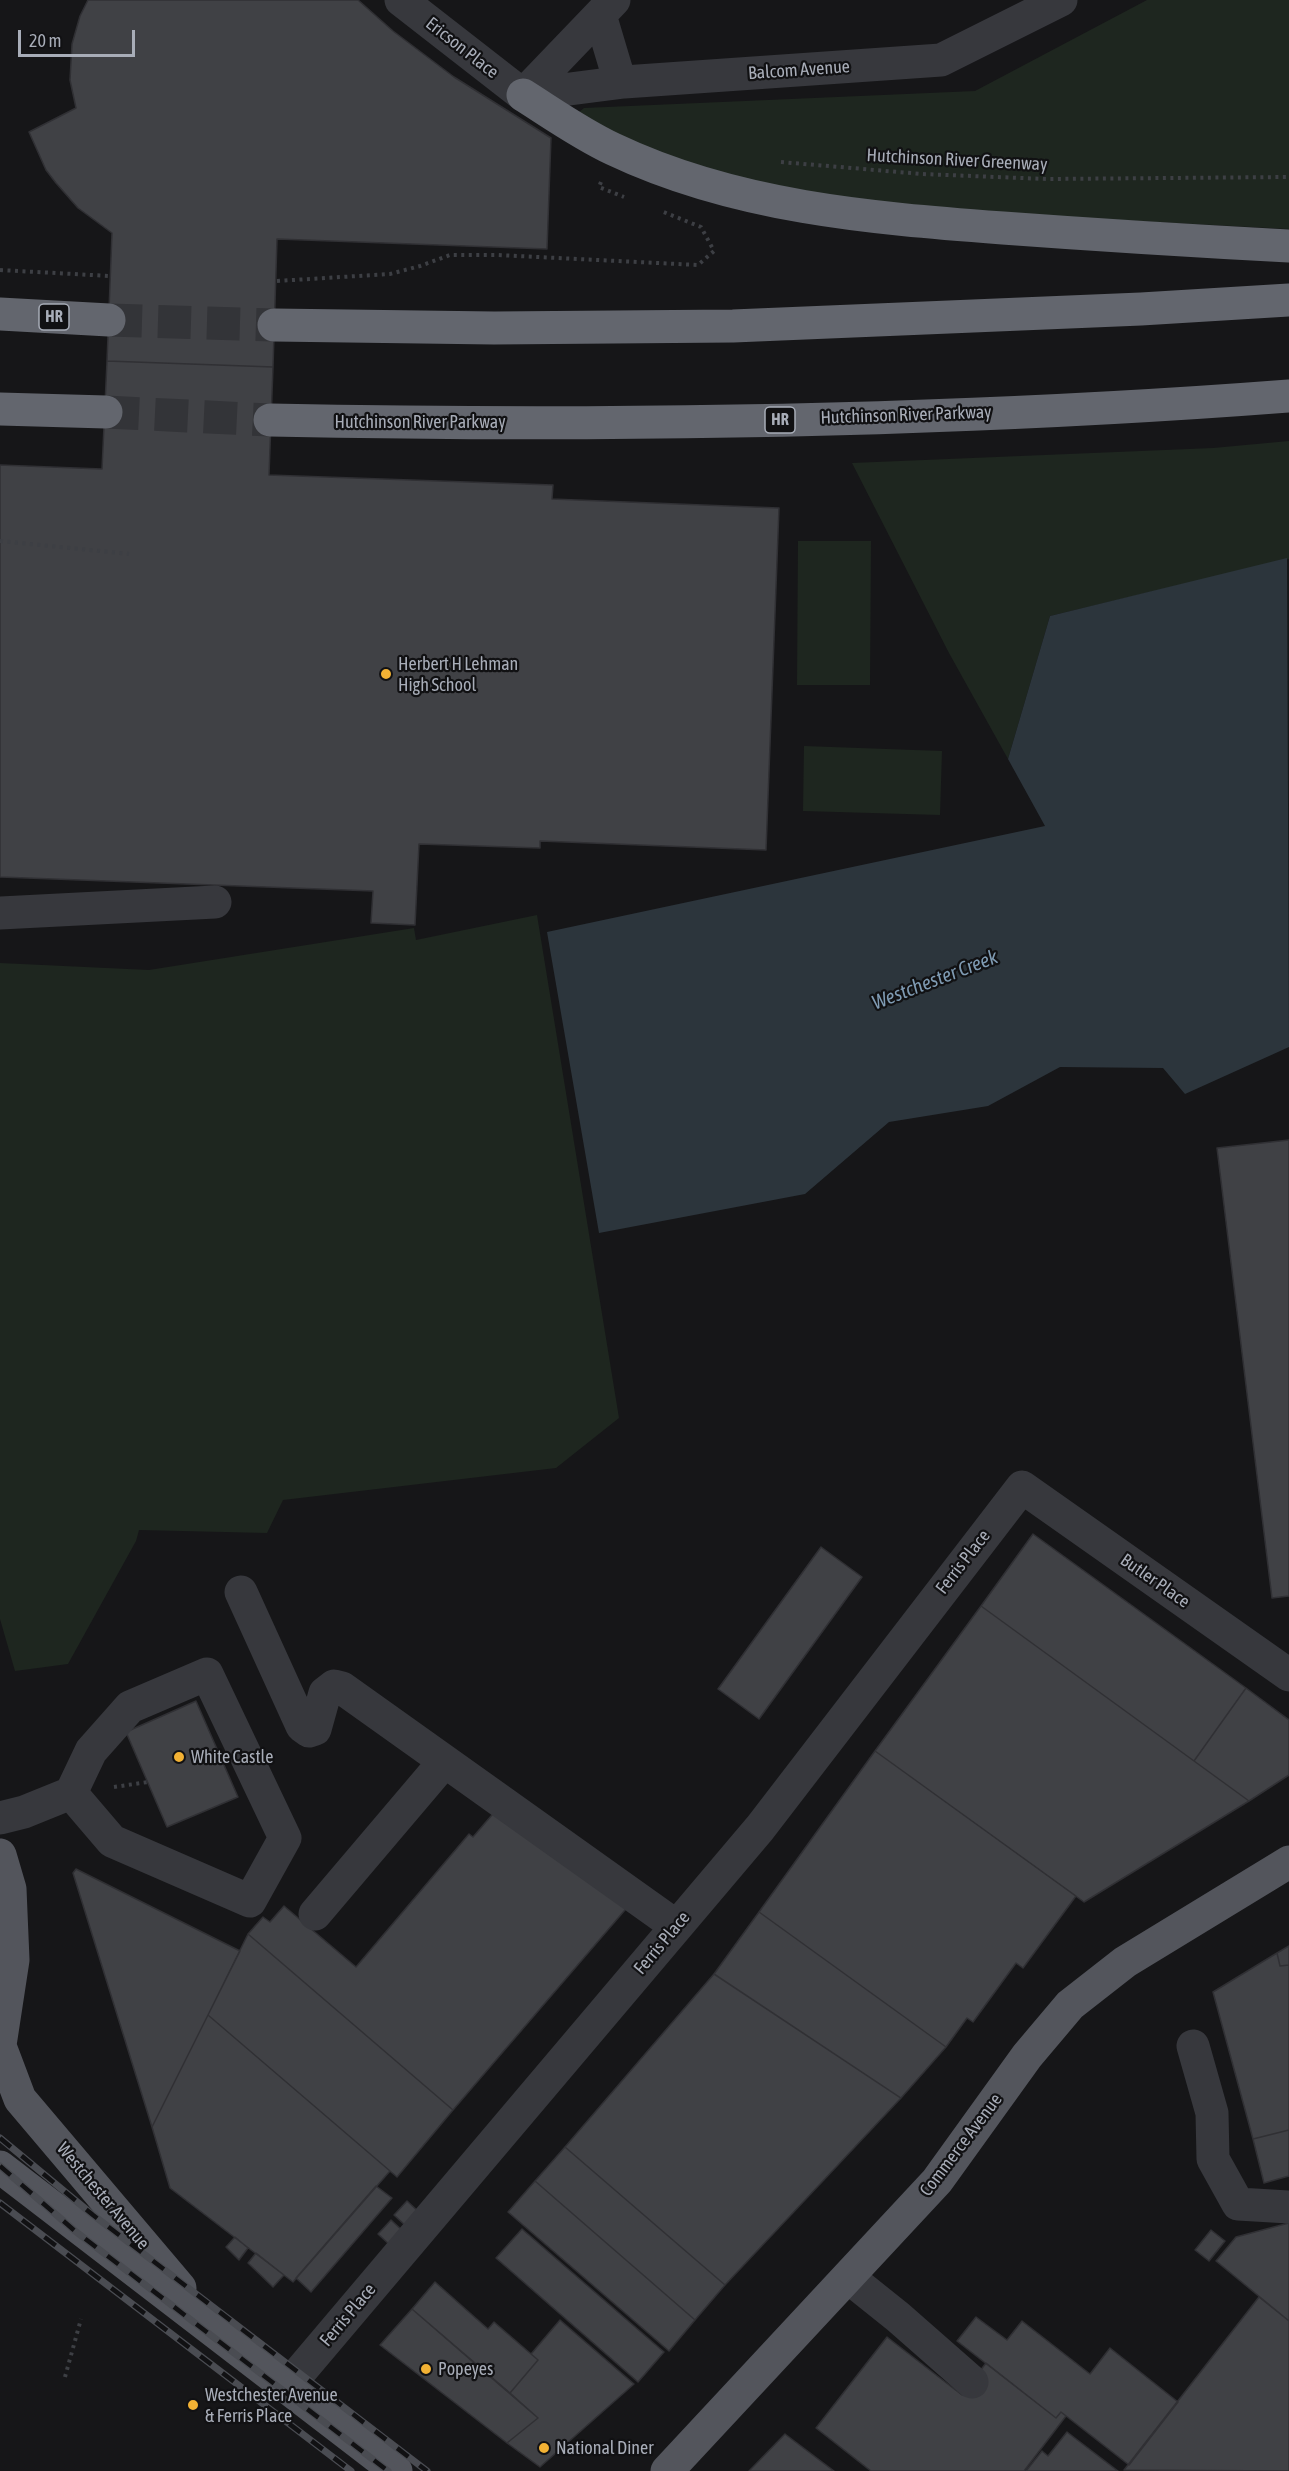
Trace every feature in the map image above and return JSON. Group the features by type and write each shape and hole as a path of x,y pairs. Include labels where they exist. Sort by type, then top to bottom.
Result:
{"highway":[{"path":"524,95 585,135 615,150 695,181 786,204 900,220 1289,246"},
{"path":"274,325 494,328 733,326 1142,309 1289,300"},
{"name":"HR","path":"0,314 109,320"},
{"name":"Hutchinson River Parkway","path":"270,420 457,423 736,422 977,413 1289,396"},
{"path":"0,409 106,412"}],"main road":[{"path":"0,1855 10,1889 13,1960 0,2046"},
{"name":"Commerce Avenue","path":"667,2471 937,2181 1027,2056 1080,1996 1125,1962 1289,1862"},
{"name":"Westchester Avenue","path":"0,2046 20,2099 222,2337"},
{"name":"Westchester Avenue","path":"0,2167 396,2471"}],"street":[{"name":"Ericson Place","path":"401,0 524,95"},
{"name":"Balcom Avenue","path":"524,95 620,82 941,60 1061,0"},
{"path":"524,95 607,7"},
{"path":"607,7 620,82"},
{"path":"0,913 215,902"},
{"name":"Butler Place","path":"1022,1487 1289,1675"},
{"name":"Ferris Place","path":"286,2387 759,1828 1022,1487"},
{"path":"241,1592 302,1726 309,1731 315,1729 325,1694 334,1686 342,1688 676,1926"},
{"path":"0,1818 24,1812 71,1793 91,1751 130,1707 207,1674 285,1838 250,1901 112,1841 71,1793"},
{"path":"315,1914 444,1762"},
{"path":"1193,2046 1212,2113 1213,2159 1238,2204 1289,2207"},
{"path":"848,2277 972,2382"}],"path":[{"name":"Hutchinson River Greenway","path":"774,161 922,174 1046,179 1289,177"},
{"path":"602,178 599,187 630,199"},
{"path":"276,282 390,274 450,255 498,255 698,265 714,250 701,226 650,207"},
{"path":"0,270 110,276"},
{"path":"0,541 129,554"},
{"path":"65,2377 81,2319"}],"shaded area":[{"path":"1147,0 1289,0 1289,229 909,209 755,183 633,145 579,112 584,108 975,91"},
{"path":"1289,441 1289,559 1050,616 1008,759 949,653 852,463 1213,448"},
{"path":"798,541 871,541 870,685 797,685"},
{"path":"804,746 942,751 940,815 803,811"},
{"path":"537,915 619,1418 556,1468 283,1500 267,1533 139,1530 136,1541 68,1664 15,1671 0,1619 0,963 149,970 414,928 416,940"}],"water":[{"name":"Westchester Creek","path":"1287,558 1289,1047 1185,1094 1163,1068 1060,1067 988,1106 889,1122 805,1194 599,1233 547,932 1045,826 1008,759 1050,616"}],"building":[{"path":"88,0 358,0 393,31 454,77 551,138 547,249 277,239 273,367 107,361 112,233 78,208 56,183 46,170 29,132 76,108 70,80 72,44 80,16"},
{"name":"Herbert H Lehman High School","path":"107,361 273,367 269,475 553,485 552,499 779,508 766,850 540,841 540,848 419,844 415,925 371,923 373,891 0,877 0,465 102,469"},
{"path":"1289,1140 1289,1596 1272,1598 1217,1148"},
{"path":"1033,1534 1246,1688 1194,1761 981,1606"},
{"path":"821,1547 862,1577 759,1719 718,1689"},
{"path":"981,1606 1249,1801 1084,1902 875,1751"},
{"path":"1246,1688 1289,1720 1289,1775 1249,1801 1194,1761"},
{"name":"White Castle","path":"196,1701 238,1797 167,1827 126,1732"},
{"path":"875,1751 1076,1896 1023,1968 1016,1963 973,2022 967,2018 946,2047 759,1912"},
{"path":"498,1808 631,1903 453,2110 248,1934 263,1917 270,1922 284,1906 356,1967 469,1834 473,1837"},
{"path":"76,1869 240,1951 152,2127 73,1873"},
{"path":"759,1912 946,2047 901,2098 714,1974"},
{"path":"248,1934 453,2110 397,2177 208,2015"},
{"path":"1289,1946 1289,1965 1280,1966 1277,1953"},
{"path":"1277,1953 1280,1966 1289,1965 1289,2130 1253,2139 1213,1992"},
{"path":"714,1974 901,2098 725,2285 565,2147"},
{"path":"208,2015 390,2171 293,2282 170,2188 152,2127"},
{"path":"1289,2130 1289,2176 1264,2183 1253,2139"},
{"path":"565,2147 725,2285 695,2320 535,2181"},
{"path":"535,2181 695,2320 669,2351 508,2212"},
{"path":"376,2186 392,2198 311,2292 296,2278"},
{"path":"407,2201 420,2213 407,2227 394,2215"},
{"path":"391,2220 404,2232 391,2246 378,2234"},
{"path":"1289,2223 1289,2321 1216,2261 1236,2237"},
{"path":"522,2229 664,2352 638,2382 496,2258"},
{"path":"1211,2230 1225,2241 1209,2261 1195,2250"},
{"path":"235,2237 248,2248 239,2260 226,2247"},
{"path":"256,2253 284,2275 273,2287 248,2263"},
{"path":"435,2282 488,2329 494,2322 538,2360 510,2393 412,2309"},
{"path":"1259,2297 1289,2321 1289,2471 1124,2470"},
{"path":"412,2309 538,2418 507,2443 380,2345"},
{"path":"976,2317 1007,2340 1022,2321 1090,2374 1110,2348 1178,2402 1129,2465 1061,2412 1056,2418 957,2341"},
{"path":"560,2320 634,2384 540,2467 507,2443 538,2418 510,2393 538,2360 531,2354"},
{"path":"887,2337 962,2395 986,2363 1056,2418 1061,2412 1066,2416 1024,2471 871,2471 816,2428"},
{"path":"1067,2432 1118,2471 1026,2471 1042,2451 1048,2456"},
{"path":"785,2434 834,2471 749,2471"}],"tunnel":[{"path":"109,320 274,325"},
{"path":"106,412 270,420"}],"railway":[{"path":"0,2138 93,2215 427,2471"},
{"path":"0,2166 75,2231 388,2471"},
{"path":"0,2203 351,2471"}],"place":[{"name":"Herbert H Lehman High School","path":"386,674"},
{"name":"White Castle","path":"179,1757"},
{"name":"Popeyes","path":"426,2369"},
{"name":"Westchester Avenue & Ferris Place","path":"193,2405"},
{"name":"National Diner","path":"544,2448"}]}
